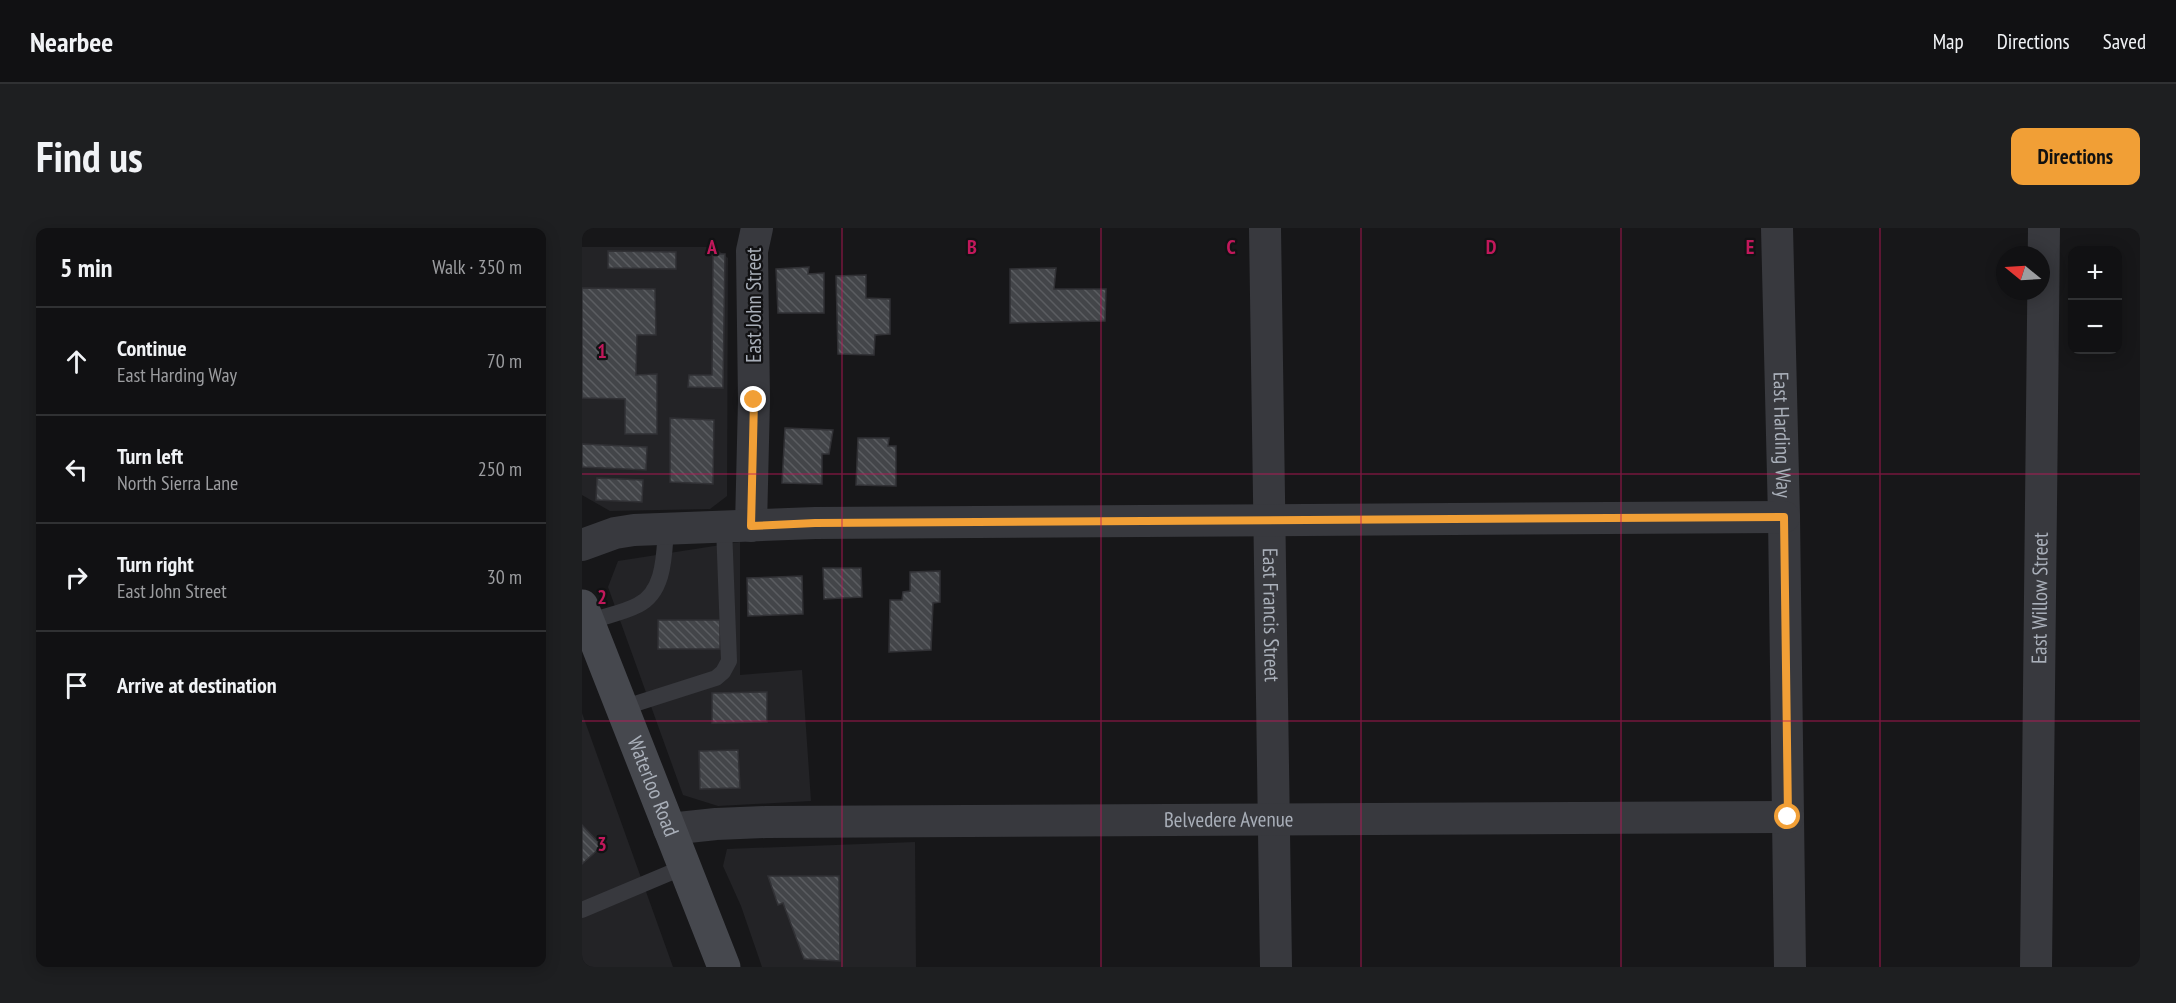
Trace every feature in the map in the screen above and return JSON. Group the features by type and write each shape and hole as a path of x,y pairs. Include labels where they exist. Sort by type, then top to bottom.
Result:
{"main road":[{"name":"Waterloo Road","path":"585,614 724,967"}],"street":[{"name":"East John Street","path":"738,526 754,400 752,251 757,228"},
{"name":"East Francis Street","path":"1265,228 1276,967"},
{"name":"East Harding Way","path":"1777,228 1784,517 1790,967"},
{"name":"East Willow Street","path":"2036,967 2044,228"},
{"path":"582,545 615,533 634,530 815,523 1784,517"},
{"name":"Belvedere Avenue","path":"669,830 716,824 766,822 1788,817"}],"lane":[{"path":"622,708 716,678 723,672 729,661 738,526"},
{"path":"585,614 640,605 654,590 663,568 666,529"},
{"path":"582,910 684,867"}],"shaded area":[{"path":"582,247 714,247 728,258 727,496 710,509 610,511 582,495"},
{"path":"740,542 740,675 802,670 811,801 718,806 683,795 608,587 618,561"},
{"path":"582,713 673,967 582,967"},
{"path":"915,842 916,967 762,967 741,906 723,866 727,849"}],"building":[{"path":"608,251 676,252 676,269 608,268"},
{"path":"713,254 725,254 723,388 688,387 689,375 712,375"},
{"path":"809,267 808,274 824,273 824,313 778,313 776,269"},
{"path":"1056,268 1054,289 1106,289 1105,321 1010,323 1010,269"},
{"path":"866,275 866,298 890,299 890,334 875,335 874,355 838,354 836,276"},
{"path":"582,288 655,289 656,335 637,335 636,375 657,374 657,434 625,434 625,399 582,398"},
{"path":"670,418 714,420 713,484 670,482"},
{"path":"785,428 833,430 829,454 822,454 822,484 782,483"},
{"path":"858,438 889,438 888,446 896,446 896,486 856,485"},
{"path":"582,444 647,447 646,470 582,467"},
{"path":"597,478 643,480 642,502 596,500"},
{"path":"823,568 861,568 862,597 824,599"},
{"path":"940,571 940,602 933,603 931,650 889,652 890,600 902,600 903,592 910,591 910,572"},
{"path":"802,576 803,614 748,616 747,578"},
{"path":"658,620 720,620 720,649 658,649"},
{"path":"767,692 767,722 712,723 712,693"},
{"path":"738,750 740,788 700,789 699,751"},
{"path":"582,825 602,846 582,864"},
{"path":"768,876 839,876 840,961 804,959 783,903 778,905"}],"route":[{"path":"754,400 751,526 815,523 1270,519 1784,517 1788,817"}]}
